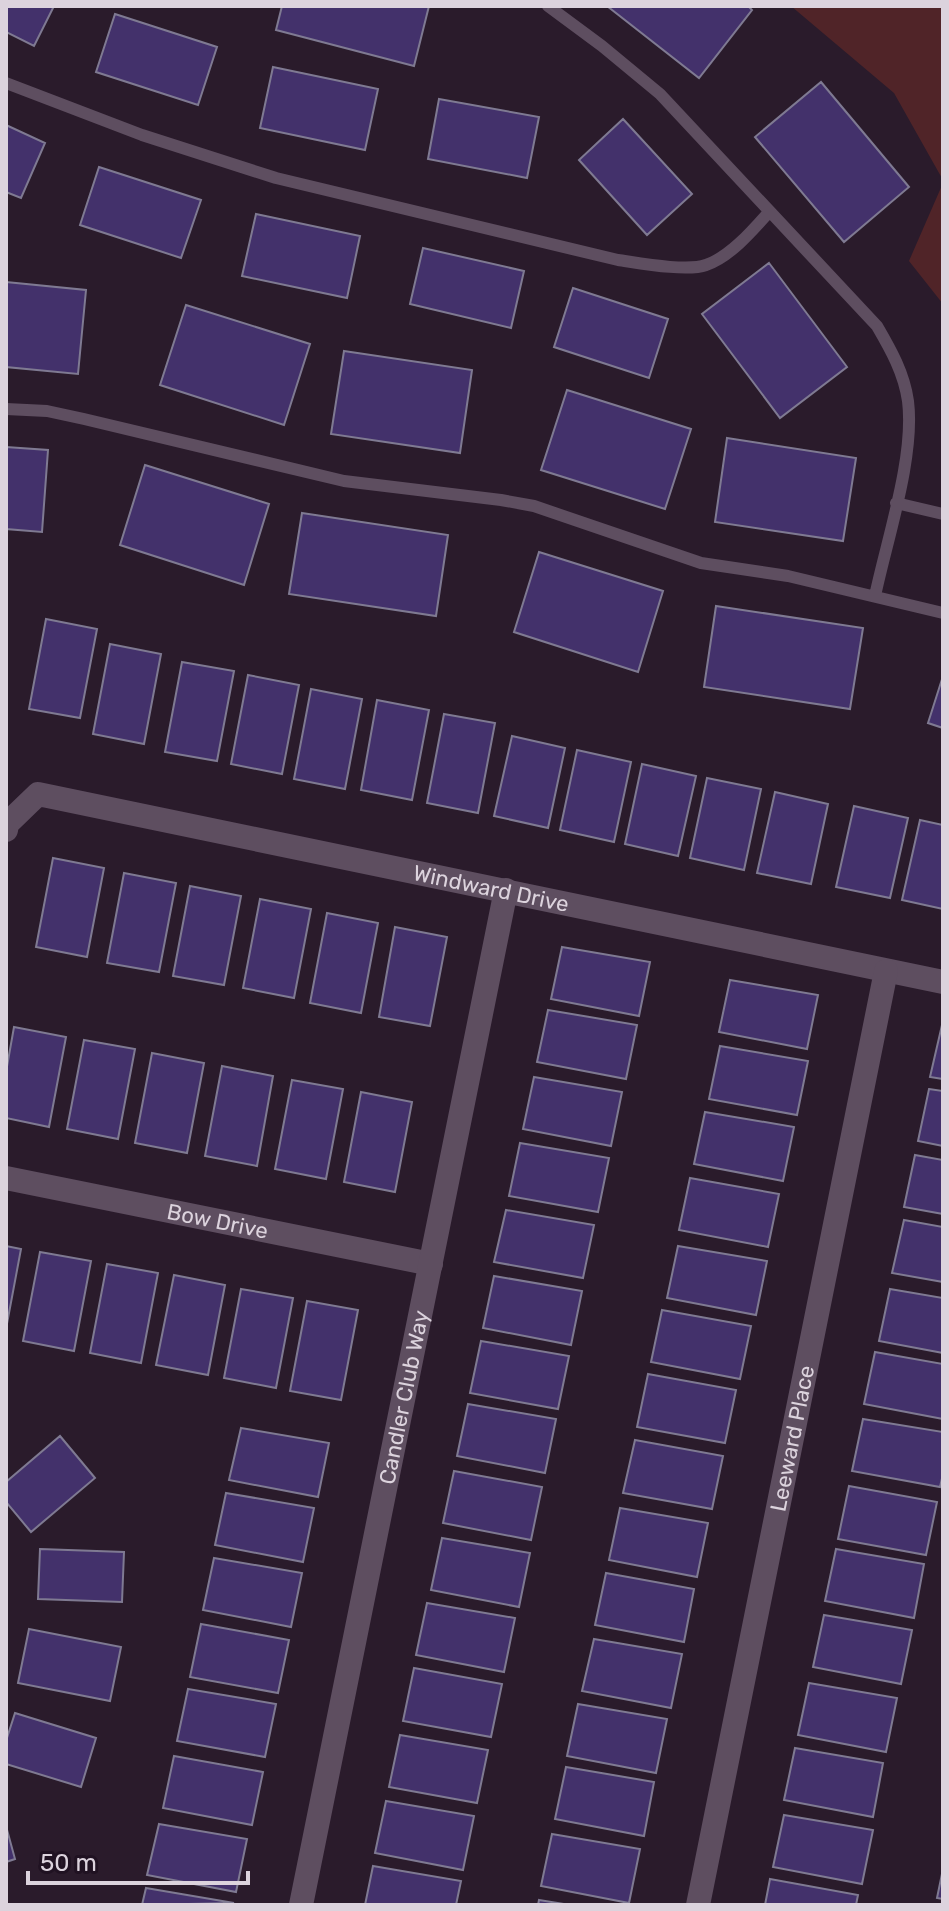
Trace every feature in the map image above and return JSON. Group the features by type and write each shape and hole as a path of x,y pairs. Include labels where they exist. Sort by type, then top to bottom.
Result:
{"street":[{"name":"Windward Drive","path":"6,830 7,824 38,794 943,982"},
{"name":"Candler Club Way","path":"301,1905 506,890"},
{"name":"Leeward Place","path":"698,1905 886,971"},
{"name":"Bow Drive","path":"6,1178 431,1264"}],"lane":[{"path":"548,6 660,94 877,326 896,359 907,398 910,438 875,596"},
{"path":"6,83 142,135 276,178 618,260 663,266 705,266 740,243 769,212"},
{"path":"6,409 47,411 344,481 534,506 701,563 788,576 943,613"},
{"path":"896,503 943,514"}],"shaded area":[{"path":"791,6 943,6 943,180 894,93"},
{"path":"943,183 943,304 909,261"}],"building":[{"path":"6,6 54,6 34,46 6,32"},
{"path":"282,6 429,6 414,66 276,30"},
{"path":"607,6 748,6 752,10 699,78"},
{"path":"115,14 217,47 198,105 96,72"},
{"path":"273,67 378,89 365,150 260,128"},
{"path":"821,82 909,187 844,242 755,137"},
{"path":"439,99 539,117 527,178 428,159"},
{"path":"623,119 692,194 647,235 579,160"},
{"path":"6,125 45,143 21,198 6,192"},
{"path":"99,167 201,200 181,258 80,225"},
{"path":"256,214 360,236 347,298 242,276"},
{"path":"423,248 524,271 511,328 410,304"},
{"path":"769,263 847,367 780,418 702,314"},
{"path":"6,282 86,290 78,374 6,367"},
{"path":"573,288 668,319 649,378 554,347"},
{"path":"186,305 310,344 284,425 160,385"},
{"path":"344,351 472,370 460,453 331,434"},
{"path":"567,390 691,429 665,509 541,470"},
{"path":"727,438 856,458 843,541 715,522"},
{"path":"6,447 48,450 42,532 6,529"},
{"path":"145,465 269,504 244,585 120,545"},
{"path":"302,513 448,535 436,616 289,594"},
{"path":"539,552 663,591 638,672 514,632"},
{"path":"716,606 863,628 850,709 704,687"},
{"path":"46,619 97,629 80,718 29,709"},
{"path":"110,644 161,654 144,744 93,734"},
{"path":"182,662 234,671 217,761 165,752"},
{"path":"248,675 299,685 282,774 231,764"},
{"path":"943,676 943,728 928,723"},
{"path":"311,689 362,699 345,789 294,779"},
{"path":"377,700 429,710 412,800 361,790"},
{"path":"444,714 495,723 478,813 427,803"},
{"path":"512,736 565,748 548,828 494,816"},
{"path":"577,750 631,762 614,842 560,830"},
{"path":"642,764 696,776 678,856 625,844"},
{"path":"707,778 761,789 744,870 690,858"},
{"path":"775,792 828,804 811,884 757,873"},
{"path":"854,806 908,818 890,898 836,887"},
{"path":"920,820 943,825 943,909 902,900"},
{"path":"53,858 104,868 87,957 36,947"},
{"path":"124,873 176,883 159,972 107,963"},
{"path":"190,886 241,896 224,985 173,976"},
{"path":"260,899 311,909 294,998 243,988"},
{"path":"327,913 378,923 361,1013 310,1003"},
{"path":"395,927 447,937 430,1026 379,1017"},
{"path":"562,947 650,962 639,1016 551,999"},
{"path":"730,980 818,995 807,1049 719,1032"},
{"path":"548,1010 637,1025 626,1079 537,1062"},
{"path":"943,1025 943,1079 930,1077"},
{"path":"14,1027 66,1037 49,1127 6,1118 6,1072"},
{"path":"84,1040 135,1049 118,1139 67,1129"},
{"path":"720,1046 808,1061 797,1115 709,1099"},
{"path":"152,1053 204,1063 187,1153 135,1143"},
{"path":"222,1066 273,1076 257,1166 205,1156"},
{"path":"534,1077 622,1092 611,1146 523,1129"},
{"path":"292,1080 343,1089 326,1179 275,1169"},
{"path":"929,1089 943,1091 943,1146 918,1141"},
{"path":"361,1092 412,1102 395,1192 344,1182"},
{"path":"705,1112 794,1127 783,1181 694,1164"},
{"path":"520,1143 609,1158 598,1212 509,1196"},
{"path":"915,1155 943,1160 943,1214 904,1207"},
{"path":"690,1178 779,1194 768,1247 679,1230"},
{"path":"506,1210 594,1225 583,1278 494,1262"},
{"path":"904,1220 943,1227 943,1282 892,1273"},
{"path":"6,1246 21,1249 6,1329"},
{"path":"678,1246 767,1261 756,1315 667,1298"},
{"path":"40,1252 91,1261 74,1351 23,1341"},
{"path":"107,1264 158,1273 141,1363 90,1353"},
{"path":"174,1275 225,1285 208,1375 156,1365"},
{"path":"494,1276 582,1291 571,1345 483,1328"},
{"path":"241,1289 293,1298 276,1388 224,1378"},
{"path":"890,1289 943,1298 943,1353 879,1341"},
{"path":"307,1301 358,1310 341,1400 290,1391"},
{"path":"662,1310 751,1326 740,1379 651,1362"},
{"path":"481,1341 569,1356 558,1409 470,1393"},
{"path":"875,1352 943,1364 943,1419 864,1404"},
{"path":"648,1374 736,1390 725,1443 637,1427"},
{"path":"468,1404 556,1419 545,1473 457,1456"},
{"path":"863,1419 943,1432 940,1487 852,1471"},
{"path":"241,1428 329,1443 318,1497 229,1480"},
{"path":"60,1436 95,1478 31,1532 6,1502 6,1482"},
{"path":"635,1440 723,1456 712,1509 623,1493"},
{"path":"454,1471 542,1487 531,1540 443,1523"},
{"path":"849,1486 937,1502 926,1555 838,1539"},
{"path":"226,1493 314,1508 303,1562 215,1545"},
{"path":"620,1508 708,1523 697,1577 609,1560"},
{"path":"442,1538 530,1553 519,1607 431,1590"},
{"path":"40,1549 124,1552 122,1602 38,1599"},
{"path":"836,1549 924,1564 914,1618 825,1601"},
{"path":"214,1558 302,1573 291,1627 203,1610"},
{"path":"606,1573 694,1589 684,1642 595,1625"},
{"path":"427,1603 515,1618 504,1672 416,1655"},
{"path":"824,1615 912,1630 901,1684 813,1667"},
{"path":"201,1624 289,1640 278,1693 190,1677"},
{"path":"29,1629 121,1647 110,1701 18,1683"},
{"path":"594,1639 682,1654 671,1708 582,1691"},
{"path":"414,1668 502,1684 491,1737 403,1721"},
{"path":"809,1683 897,1698 886,1752 798,1735"},
{"path":"188,1689 276,1704 265,1757 177,1741"},
{"path":"578,1704 667,1719 656,1773 567,1756"},
{"path":"15,1713 96,1738 81,1787 6,1764 6,1741"},
{"path":"400,1735 488,1750 477,1803 389,1787"},
{"path":"795,1748 883,1763 873,1817 784,1800"},
{"path":"174,1756 263,1772 252,1825 163,1808"},
{"path":"566,1767 654,1782 644,1836 555,1819"},
{"path":"386,1801 474,1816 463,1870 375,1853"},
{"path":"784,1815 873,1830 862,1884 773,1867"},
{"path":"159,1824 247,1839 236,1892 147,1875"},
{"path":"6,1826 15,1859 6,1862"},
{"path":"552,1834 640,1849 629,1903 541,1886"},
{"path":"373,1866 461,1881 456,1905 365,1905"},
{"path":"943,1869 943,1899 937,1898"},
{"path":"770,1879 858,1895 856,1905 765,1905"},
{"path":"146,1888 234,1903 142,1905"},
{"path":"539,1900 570,1905 538,1905"}]}
